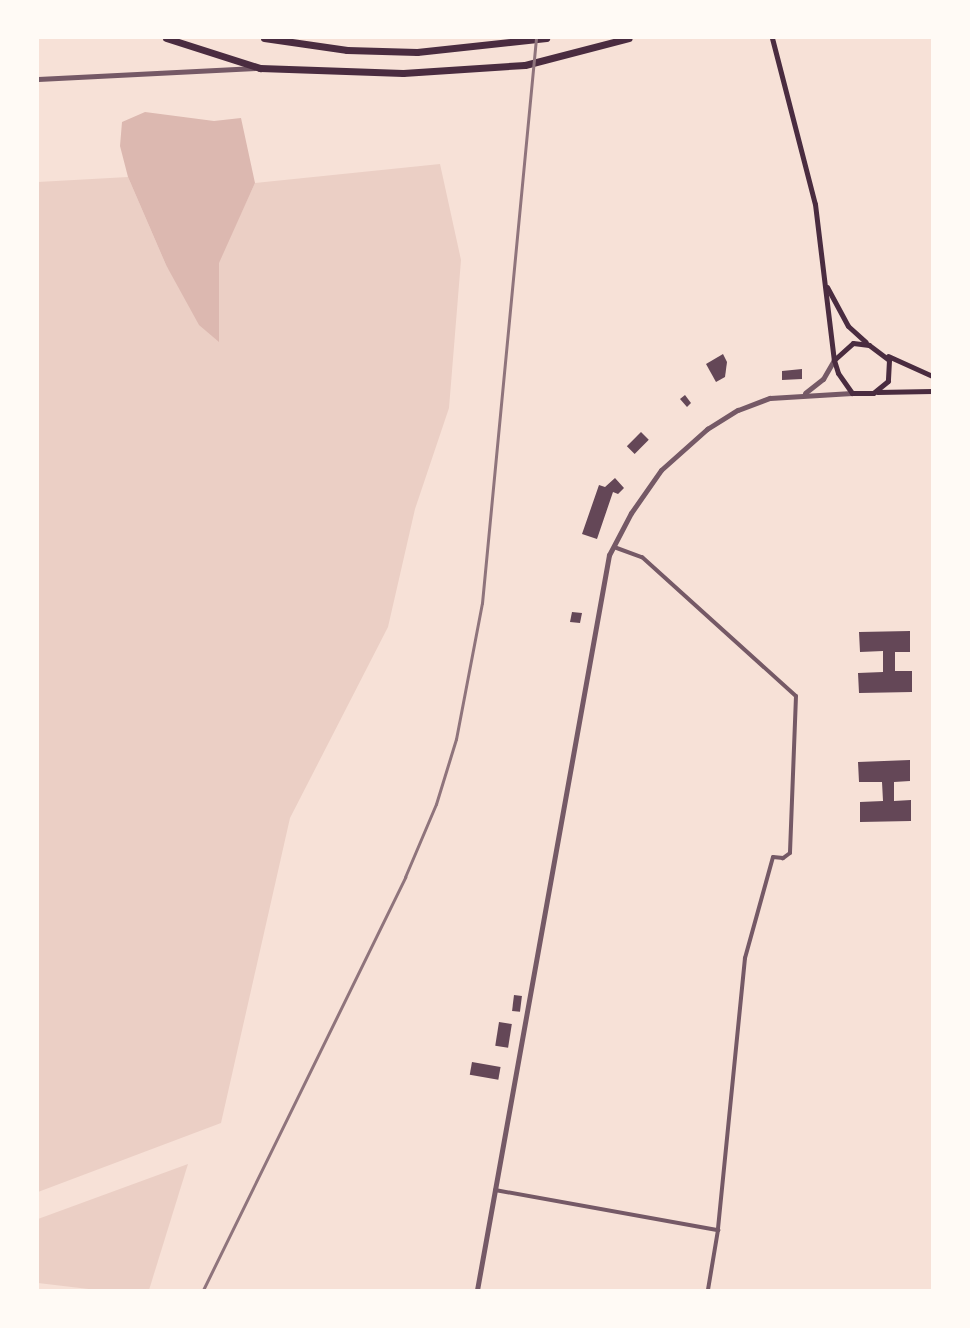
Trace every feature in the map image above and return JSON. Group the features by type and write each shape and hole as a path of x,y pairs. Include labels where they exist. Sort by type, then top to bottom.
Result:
{"highway":[{"path":"166,38 260,68 469,70 560,58 629,38"},
{"path":"264,38 347,50 417,52 490,47 546,38"}],"main road":[{"path":"772,38 815,204 834,360 840,377 852,393 933,391"},
{"path":"825,283 848,326 869,345 933,376"},
{"path":"834,360 849,345 869,345"},
{"path":"873,393 890,377 891,365 884,354"}],"street":[{"path":"38,80 260,68"},
{"path":"801,395 823,379 834,360"},
{"path":"477,1290 604,572 613,546 648,487 692,441 738,410 770,398 852,393"},
{"path":"613,546 642,557 796,696 790,853 783,858 772,857 745,958 718,1230 708,1290"},
{"path":"495,1190 718,1230"}],"shaded area":[{"path":"145,112 214,121 241,118 255,183 219,263 219,342 199,325 166,265 128,177 120,146 122,122"},
{"path":"440,164 461,260 449,408 415,509 388,627 290,818 221,1123 38,1192 38,182 128,177 166,265 219,341 218,263 255,183"},
{"path":"188,1164 149,1290 97,1290 38,1283 38,1219"}],"building":[{"path":"723,354 727,362 725,377 716,382 706,364"},
{"path":"802,369 802,379 782,380 782,371"},
{"path":"685,395 691,403 687,407 680,399"},
{"path":"641,432 649,440 635,454 627,446"},
{"path":"615,478 624,488 618,494 613,492 597,539 582,534 599,485 605,487"},
{"path":"572,612 582,613 580,623 570,622"},
{"path":"910,631 910,652 895,652 895,671 912,671 912,692 859,693 858,673 883,672 883,651 860,652 859,632"},
{"path":"910,760 910,781 894,782 894,801 911,800 911,821 860,822 860,802 883,801 882,782 859,782 858,762"},
{"path":"514,995 522,996 520,1012 512,1011"},
{"path":"499,1022 512,1024 508,1048 495,1046"},
{"path":"472,1062 501,1067 498,1080 470,1075"}],"railway":[{"path":"203,1290 405,877 436,804 456,739 482,603 536,38"}]}
